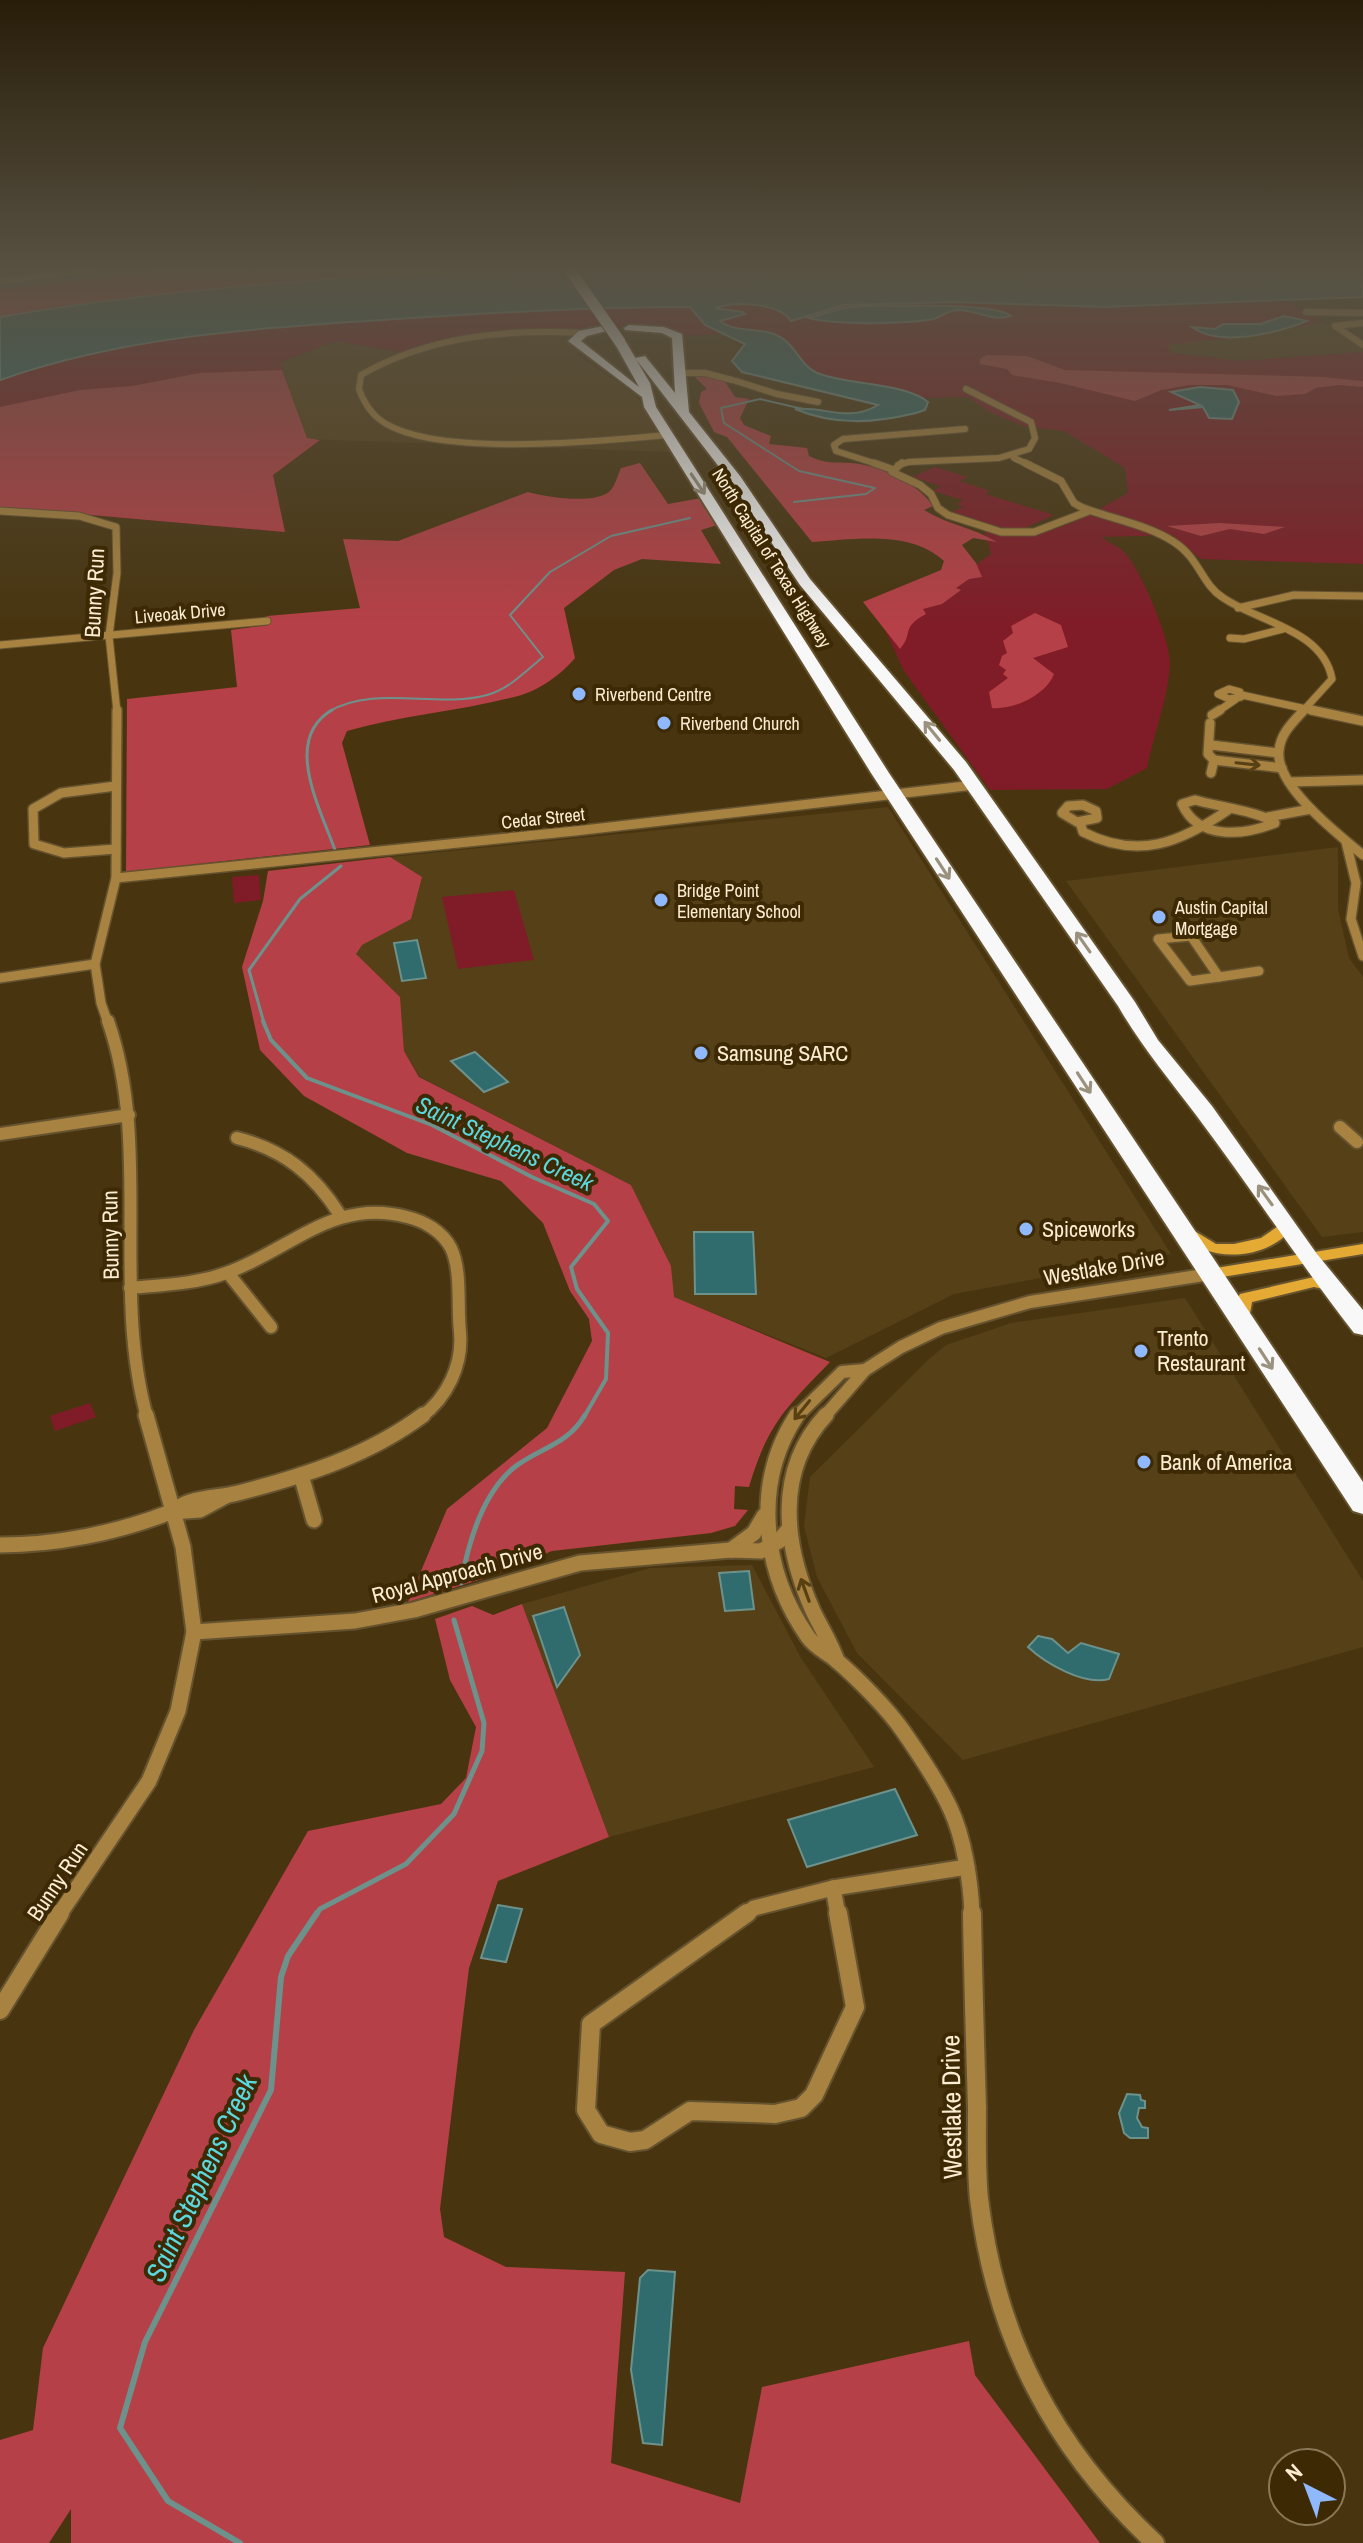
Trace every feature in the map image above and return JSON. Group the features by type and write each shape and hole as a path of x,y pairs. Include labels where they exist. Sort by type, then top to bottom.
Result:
{"highway":[{"path":"634,389 648,402"},
{"name":"North Capital of Texas Highway","path":"645,389 648,402 812,667 1210,1274"},
{"name":"North Capital of Texas Highway","path":"667,389 805,582 892,682 974,785 1128,1006 1149,1042 1287,1225"},
{"path":"682,389 686,412"},
{"path":"1287,1225 1309,1259 1363,1327"},
{"path":"1210,1274 1363,1504"}],"main road":[{"path":"1173,1217 1194,1238 1215,1249 1275,1239 1287,1225"},
{"name":"Westlake Drive","path":"1210,1274 1363,1249"},
{"path":"1243,1323 1241,1304 1246,1298 1314,1282 1333,1286"}],"street":[{"path":"368,389 367,399 376,410 428,435 475,441 545,443 667,433"},
{"path":"761,389 818,402"},
{"path":"966,389 1031,422 1035,441 1014,458"},
{"path":"965,429 924,435 908,433 843,439 834,445 836,451 847,457 891,469 920,485 931,494 938,508 948,515 1001,532 1034,532 1089,511"},
{"path":"891,469 899,464 929,460 1014,458 1061,481 1074,503 1089,511 1139,523 1174,541 1191,554 1213,591 1238,608 1317,649 1333,672 1328,687 1285,731 1278,753 1289,782 1313,811 1363,855"},
{"name":"Bunny Run","path":"0,511 114,523 117,573 109,636 117,696 116,878 95,964 101,1003 120,1056 129,1119 132,1337 141,1396 183,1547 194,1632 178,1711 149,1781 47,1932 0,2010"},
{"path":"1238,608 1294,595 1363,596"},
{"name":"Liveoak Drive","path":"0,645 267,621"},
{"path":"1230,638 1244,639 1283,629"},
{"path":"1282,768 1214,760 1208,754 1211,719 1239,697 1363,719"},
{"path":"1211,745 1278,753"},
{"path":"1211,773 1214,760"},
{"path":"1289,782 1363,780"},
{"name":"Cedar Street","path":"116,878 895,796 974,785"},
{"path":"116,786 76,789 53,796 33,809 34,844 40,848 61,854 116,849"},
{"path":"1271,819 1275,823 1264,829 1220,831 1204,828 1193,821 1182,809 1182,804 1195,800 1271,819 1313,811"},
{"path":"1080,822 1083,832 1093,839 1121,847 1179,841 1228,810"},
{"path":"1346,842 1356,883 1351,919 1363,956"},
{"path":"1351,919 1363,920"},
{"path":"1225,930 1158,939 1190,981 1259,971"},
{"path":"1191,936 1219,977"},
{"path":"0,978 95,964"},
{"path":"0,1134 129,1119"},
{"path":"1340,1127 1357,1142"},
{"path":"237,1138 262,1143 304,1169 325,1188 340,1215"},
{"path":"0,1545 24,1547 64,1540 171,1512 181,1515 215,1505 226,1496 301,1475 363,1453 407,1428 435,1405 459,1362 460,1338 452,1250 445,1239 420,1221 393,1213 340,1215 228,1273 200,1282 130,1288"},
{"path":"228,1273 271,1327"},
{"name":"Westlake Drive","path":"1155,2543 1124,2514 1055,2427 1031,2383 998,2296 979,2198 974,1950 967,1867 951,1809 901,1728 837,1661 808,1637 788,1600 770,1547 765,1514 775,1460 799,1412 842,1372 865,1370 956,1322 1010,1307 1210,1274"},
{"name":"Westlake Drive","path":"837,1661 803,1585 788,1530 791,1481 803,1443 816,1423 865,1370"},
{"path":"301,1475 314,1520"},
{"path":"731,1550 754,1533 765,1514"},
{"path":"770,1547 788,1530"},
{"name":"Royal Approach Drive","path":"194,1632 355,1621 414,1610 580,1563 731,1550 744,1552 770,1547"},
{"path":"833,1888 855,2007 814,2095 801,2108 775,2114 690,2111 645,2140 630,2142 601,2134 586,2110 591,2024 754,1908 833,1888 967,1867"}],"shaded area":[{"path":"0,389 289,389 309,448 273,475 285,532 0,507"},
{"path":"289,389 627,389 635,394 671,452 307,439"},
{"path":"289,389 307,438 320,440 273,475 285,532 0,507 0,407 80,390"},
{"path":"730,389 735,397 749,399 740,418 744,425 771,436 769,444 807,448 809,456 820,460 862,464 885,471 908,483 926,498 933,506 924,510 997,542 973,538 962,545 982,577 969,579 956,588 961,590 942,604 923,609 926,614 910,627 900,649 863,602 941,570 944,561 931,551 899,541 864,539 812,542 727,437 714,432 699,403 701,392"},
{"path":"883,389 1363,389 1363,564 1201,559 1172,535 1102,537 1122,550 1137,571 1160,622 1169,653 1169,676 1147,768 1107,789 990,790 904,671 885,630 991,554 985,531 1025,534 1043,532 1076,521 1128,493 1125,468 1064,431 1027,427 989,412 968,397 923,398"},
{"path":"1084,389 1168,389 1135,401"},
{"path":"1244,389 1315,389 1305,394 1277,396"},
{"path":"640,463 668,504 701,498 717,525 701,530 721,564 642,559 614,570 564,608 575,658 557,676 534,690 497,701 347,731 342,743 370,845 126,872 127,699 237,687 231,630 268,625 267,616 360,608 343,539 398,541 528,492 558,498 593,498 610,491 621,468"},
{"path":"935,467 967,477 960,481 990,491 985,494 1054,515 1016,532 952,512 963,507 957,504 963,500 933,491 941,486 912,477"},
{"path":"1220,523 1285,527 1264,534 1230,529 1201,536 1167,526"},
{"path":"1035,613 1061,625 1068,647 1033,658 1054,674 1037,695 1019,704 992,708 989,692 1008,678 1003,674 1006,670 999,665 1002,656 1007,653 1003,641 1013,633 1011,626"},
{"path":"888,807 1171,1254 954,1294 826,1358 673,1297 671,1266 631,1185 420,1077 404,1051 401,1014 356,954 390,857"},
{"path":"1338,847 1338,909 1349,958 1363,977 1363,1232 1322,1237 1066,881"},
{"path":"390,857 422,877 411,919 362,945 356,954 400,997 404,1051 419,1077 631,1185 671,1266 674,1297 830,1362 801,1392 771,1431 749,1487 735,1486 734,1509 748,1510 735,1526 711,1533 552,1551 482,1579 408,1602 447,1509 547,1428 592,1341 589,1319 570,1291 543,1223 501,1181 407,1153 304,1096 260,1050 242,967 263,901 268,871"},
{"path":"259,875 261,900 234,903 232,877"},
{"path":"514,890 534,960 458,969 442,897"},
{"path":"1185,1298 1363,1581 1363,1647 963,1760 857,1653 817,1577 804,1526 810,1477 946,1345 1011,1323"},
{"path":"90,1403 96,1417 55,1431 50,1416"},
{"path":"752,1565 801,1658 874,1767 609,1837 522,1604 650,1568"},
{"path":"522,1604 609,1837 498,1881 469,1968 440,2209 444,2237 506,2267 625,2272 611,2463 740,2503 762,2387 969,2341 975,2375 1100,2543 71,2543 71,2509 49,2543 0,2543 0,2440 33,2430 43,2348 194,2030 308,1831 441,1804 466,1778 476,1727 450,1680 435,1619 472,1606 493,1615"}],"water":[{"path":"811,389 895,389 928,402 925,410 916,413 870,421 825,418 795,409 856,413 878,405"},
{"path":"1190,389 1233,390 1239,402 1232,419 1209,418 1203,407 1169,410 1200,405 1171,392"},
{"path":"417,940 426,978 402,981 394,943"},
{"path":"475,1052 508,1082 484,1092 451,1061"},
{"path":"694,1232 753,1232 756,1294 695,1294"},
{"path":"749,1571 754,1609 725,1611 719,1573"},
{"path":"564,1607 580,1655 557,1687 533,1616"},
{"path":"1038,1636 1052,1639 1068,1653 1081,1643 1119,1654 1109,1679 1077,1676 1044,1660 1028,1647"},
{"path":"895,1789 917,1835 807,1867 788,1820"},
{"path":"498,1905 522,1909 506,1962 481,1958"},
{"path":"1127,2094 1140,2095 1141,2100 1145,2101 1145,2108 1139,2108 1137,2118 1142,2127 1148,2128 1148,2138 1130,2138 1124,2133 1119,2113"},
{"path":"648,2270 675,2272 662,2445 643,2443 631,2370 640,2278"}],"waterway":[{"name":"Saint Stephens Creek","path":"794,502 866,494 875,488 799,471 724,423 721,408 760,399 803,409"},
{"name":"Saint Stephens Creek","path":"331,710 346,704 386,698 468,699 503,688 543,657 510,615 550,572 611,536 690,518"},
{"name":"Saint Stephens Creek","path":"331,710 317,723 309,738 307,756 314,795 335,850"},
{"name":"Saint Stephens Creek","path":"264,1023 249,970 300,899 341,866"},
{"name":"Saint Stephens Creek","path":"263,1021 271,1040 307,1078 432,1125 532,1177 594,1204 608,1221 571,1267 577,1289 608,1333 606,1379 584,1417"},
{"name":"Saint Stephens Creek","path":"461,1583 473,1535 494,1489 516,1466 570,1433 585,1415"},
{"name":"Saint Stephens Creek","path":"316,1915 320,1909 406,1864 454,1814 482,1751 484,1723 454,1620"},
{"name":"Saint Stephens Creek","path":"240,2543 168,2501 120,2428 145,2342 271,2090 281,1977 288,1956 317,1913"}],"place":[{"name":"Riverbend Centre","path":"579,694"},
{"name":"Riverbend Church","path":"664,723"},
{"name":"Bridge Point Elementary School","path":"661,900"},
{"name":"Austin Capital Mortgage","path":"1159,917"},
{"name":"Samsung SARC","path":"701,1053"},
{"name":"Spiceworks","path":"1026,1229"},
{"name":"Trento Restaurant","path":"1141,1351"},
{"name":"Bank of America","path":"1144,1462"}]}
